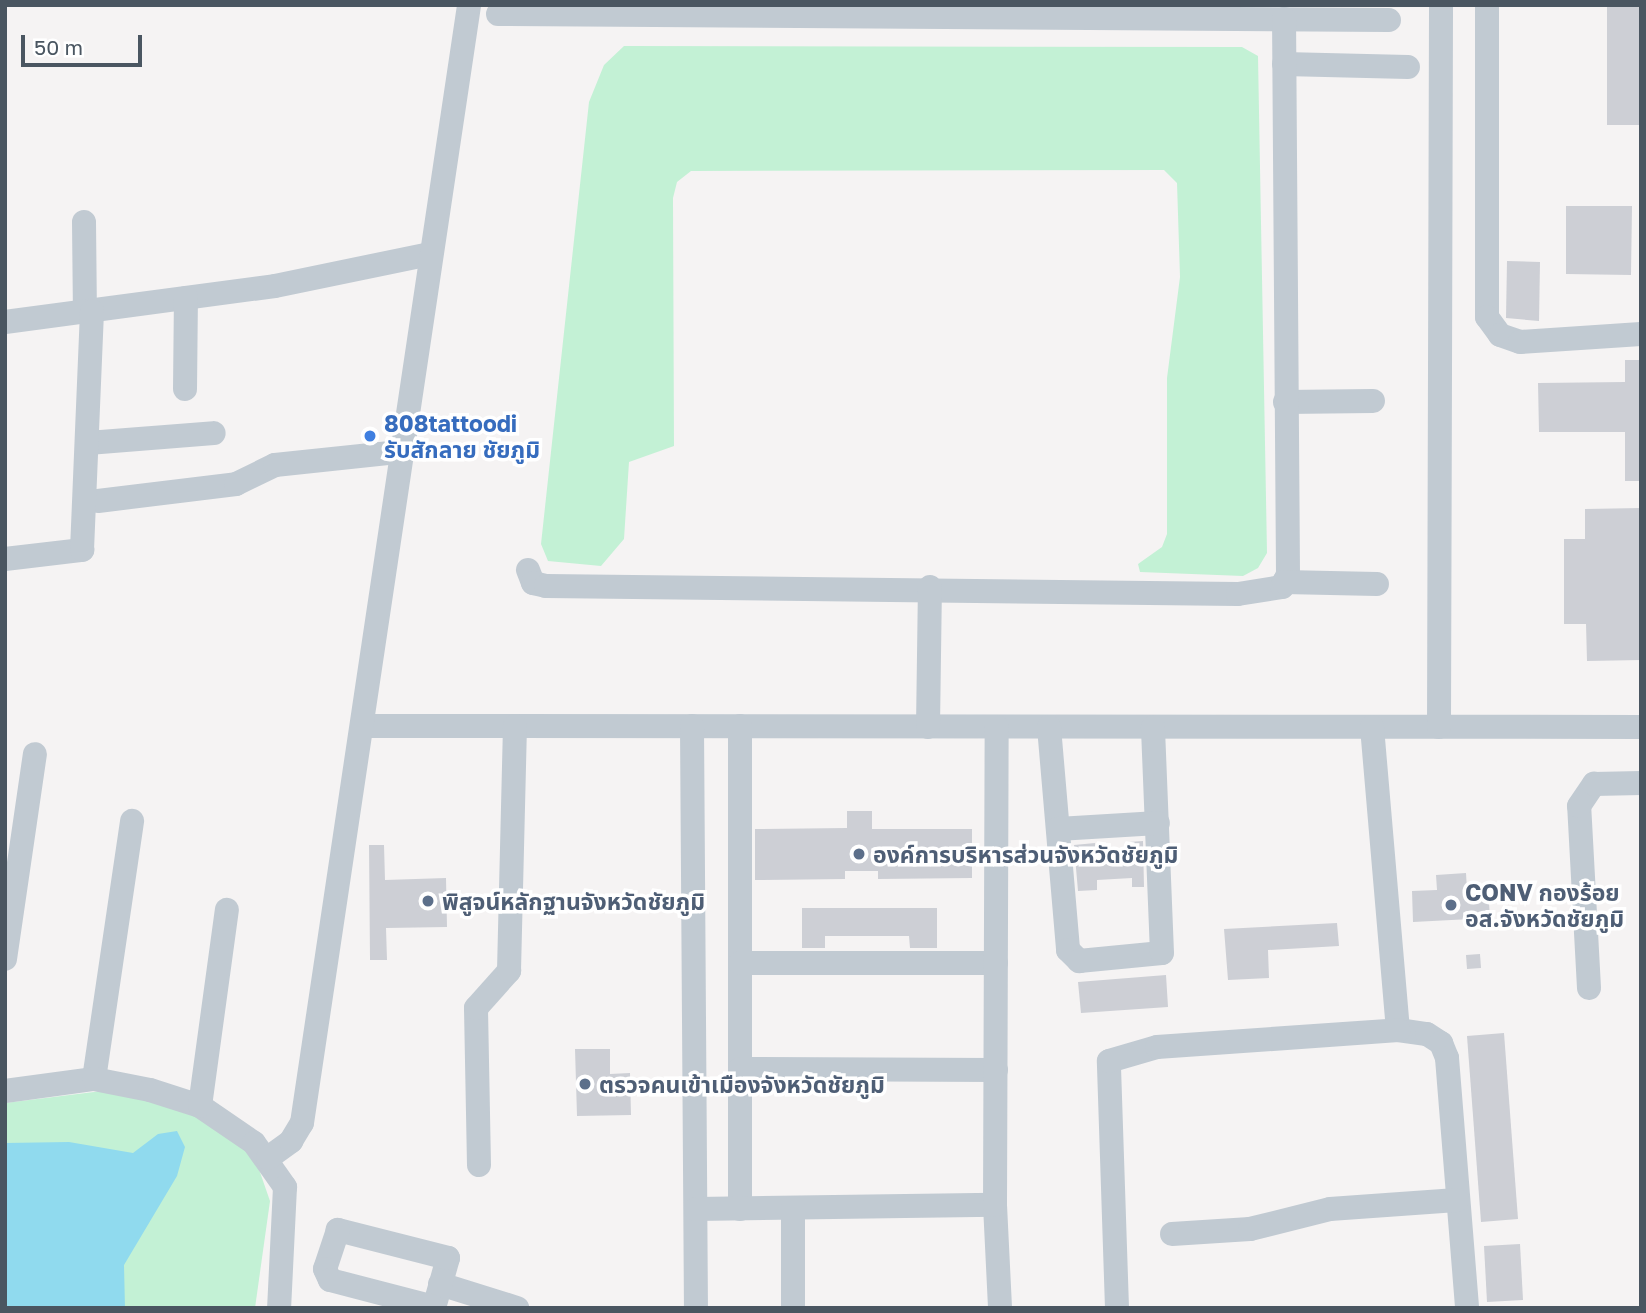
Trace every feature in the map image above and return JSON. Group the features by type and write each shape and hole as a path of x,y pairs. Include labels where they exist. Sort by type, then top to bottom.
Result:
{"street":[{"path":"268,1158 291,1141 302,1123 366,726 399,452 469,5"},
{"path":"1439,727 1441,5"},
{"path":"1488,5 1486,306 1492,327 1520,342 1641,334"},
{"path":"498,14 1389,20"},
{"path":"1284,19 1284,582"},
{"path":"1284,64 1408,67"},
{"path":"5,559 82,550 88,443 88,311 84,222"},
{"path":"5,322 186,298 429,254"},
{"path":"185,389 186,298"},
{"path":"1285,402 1373,401"},
{"path":"88,443 214,433"},
{"path":"98,501 236,484 275,465 399,452"},
{"path":"528,570 533,583 547,586 930,587 1238,594 1284,582 1377,584"},
{"path":"928,727 930,587"},
{"path":"366,726 1641,727"},
{"path":"479,1165 476,1008 509,971 515,726"},
{"path":"692,726 696,1308"},
{"path":"740,726 740,1209"},
{"path":"997,727 995,1205 1000,1308"},
{"path":"1049,727 1072,957 1157,957 1164,945 1153,727"},
{"path":"1372,727 1398,1030"},
{"path":"5,960 35,754"},
{"path":"1589,988 1579,806 1594,784 1641,783"},
{"path":"94,1079 132,821"},
{"path":"1058,829 1158,823"},
{"path":"201,1106 227,910"},
{"path":"740,963 996,963"},
{"path":"1117,1308 1109,1061 1157,1047 1398,1030 1426,1034 1441,1043 1447,1058 1467,1308"},
{"path":"740,1069 996,1070"},
{"path":"5,1091 94,1079 201,1106 268,1158 285,1187 279,1308"},
{"path":"1172,1234 1250,1229 1330,1209 1457,1200"},
{"path":"696,1209 995,1205"},
{"path":"793,1208 793,1308"},
{"path":"436,1299 517,1308"}],"green space":[{"path":"624,46 1242,47 1258,56 1267,553 1258,568 1243,576 1140,572 1138,564 1162,547 1167,534 1167,378 1180,277 1177,183 1164,170 691,171 677,182 673,198 674,446 629,462 624,539 601,566 548,561 541,544 589,102 604,65"},
{"path":"102,1091 162,1101 215,1124 254,1155 270,1201 255,1308 5,1308 5,1103"}],"water":[{"path":"177,1131 185,1147 177,1176 124,1265 125,1308 5,1308 5,1143 69,1142 133,1153 158,1134"}],"building":[{"path":"1607,5 1641,5 1641,125 1607,125"},
{"path":"1566,206 1632,206 1631,275 1566,274"},
{"path":"1507,261 1540,262 1539,321 1506,318"},
{"path":"1625,360 1641,360 1641,481 1625,481 1625,432 1539,432 1538,383 1625,382"},
{"path":"1641,508 1641,660 1587,661 1586,624 1564,624 1564,539 1585,539 1585,509"},
{"name":"องค์การบริหารส่วนจังหวัดชัยภูมิ","path":"847,811 872,811 872,829 972,829 972,878 878,879 878,871 845,871 845,879 755,880 755,829 847,828"},
{"path":"1143,841 1144,887 1132,887 1132,878 1097,880 1097,890 1078,891 1074,845 1095,843 1096,857 1130,855 1129,842"},
{"path":"369,845 384,845 385,880 446,878 447,927 386,928 387,960 370,960"},
{"name":"CONV กองร้อย อส.จังหวัดชัยภูมิ","path":"1466,873 1467,890 1488,888 1490,918 1413,922 1412,891 1437,890 1436,875"},
{"path":"802,908 937,908 937,948 910,948 909,936 825,936 825,948 802,948"},
{"path":"1337,923 1339,946 1268,950 1269,978 1228,980 1224,929"},
{"path":"1480,954 1481,968 1467,969 1466,955"},
{"path":"1166,975 1168,1007 1081,1013 1078,982"},
{"path":"1504,1033 1518,1219 1481,1222 1467,1036"},
{"path":"575,1049 610,1049 610,1074 630,1073 631,1115 577,1116"},
{"path":"1520,1244 1523,1300 1487,1302 1484,1246"}],"place":[{"name":"808tattoodi รับสักลาย ชัยภูมิ","path":"370,436"},
{"name":"องค์การบริหารส่วนจังหวัดชัยภูมิ","path":"859,854"},
{"name":"พิสูจน์หลักฐานจังหวัดชัยภูมิ","path":"428,901"},
{"name":"CONV กองร้อย อส.จังหวัดชัยภูมิ","path":"1451,905"},
{"name":"ตรวจคนเข้าเมืองจังหวัดชัยภูมิ","path":"585,1084"}]}
